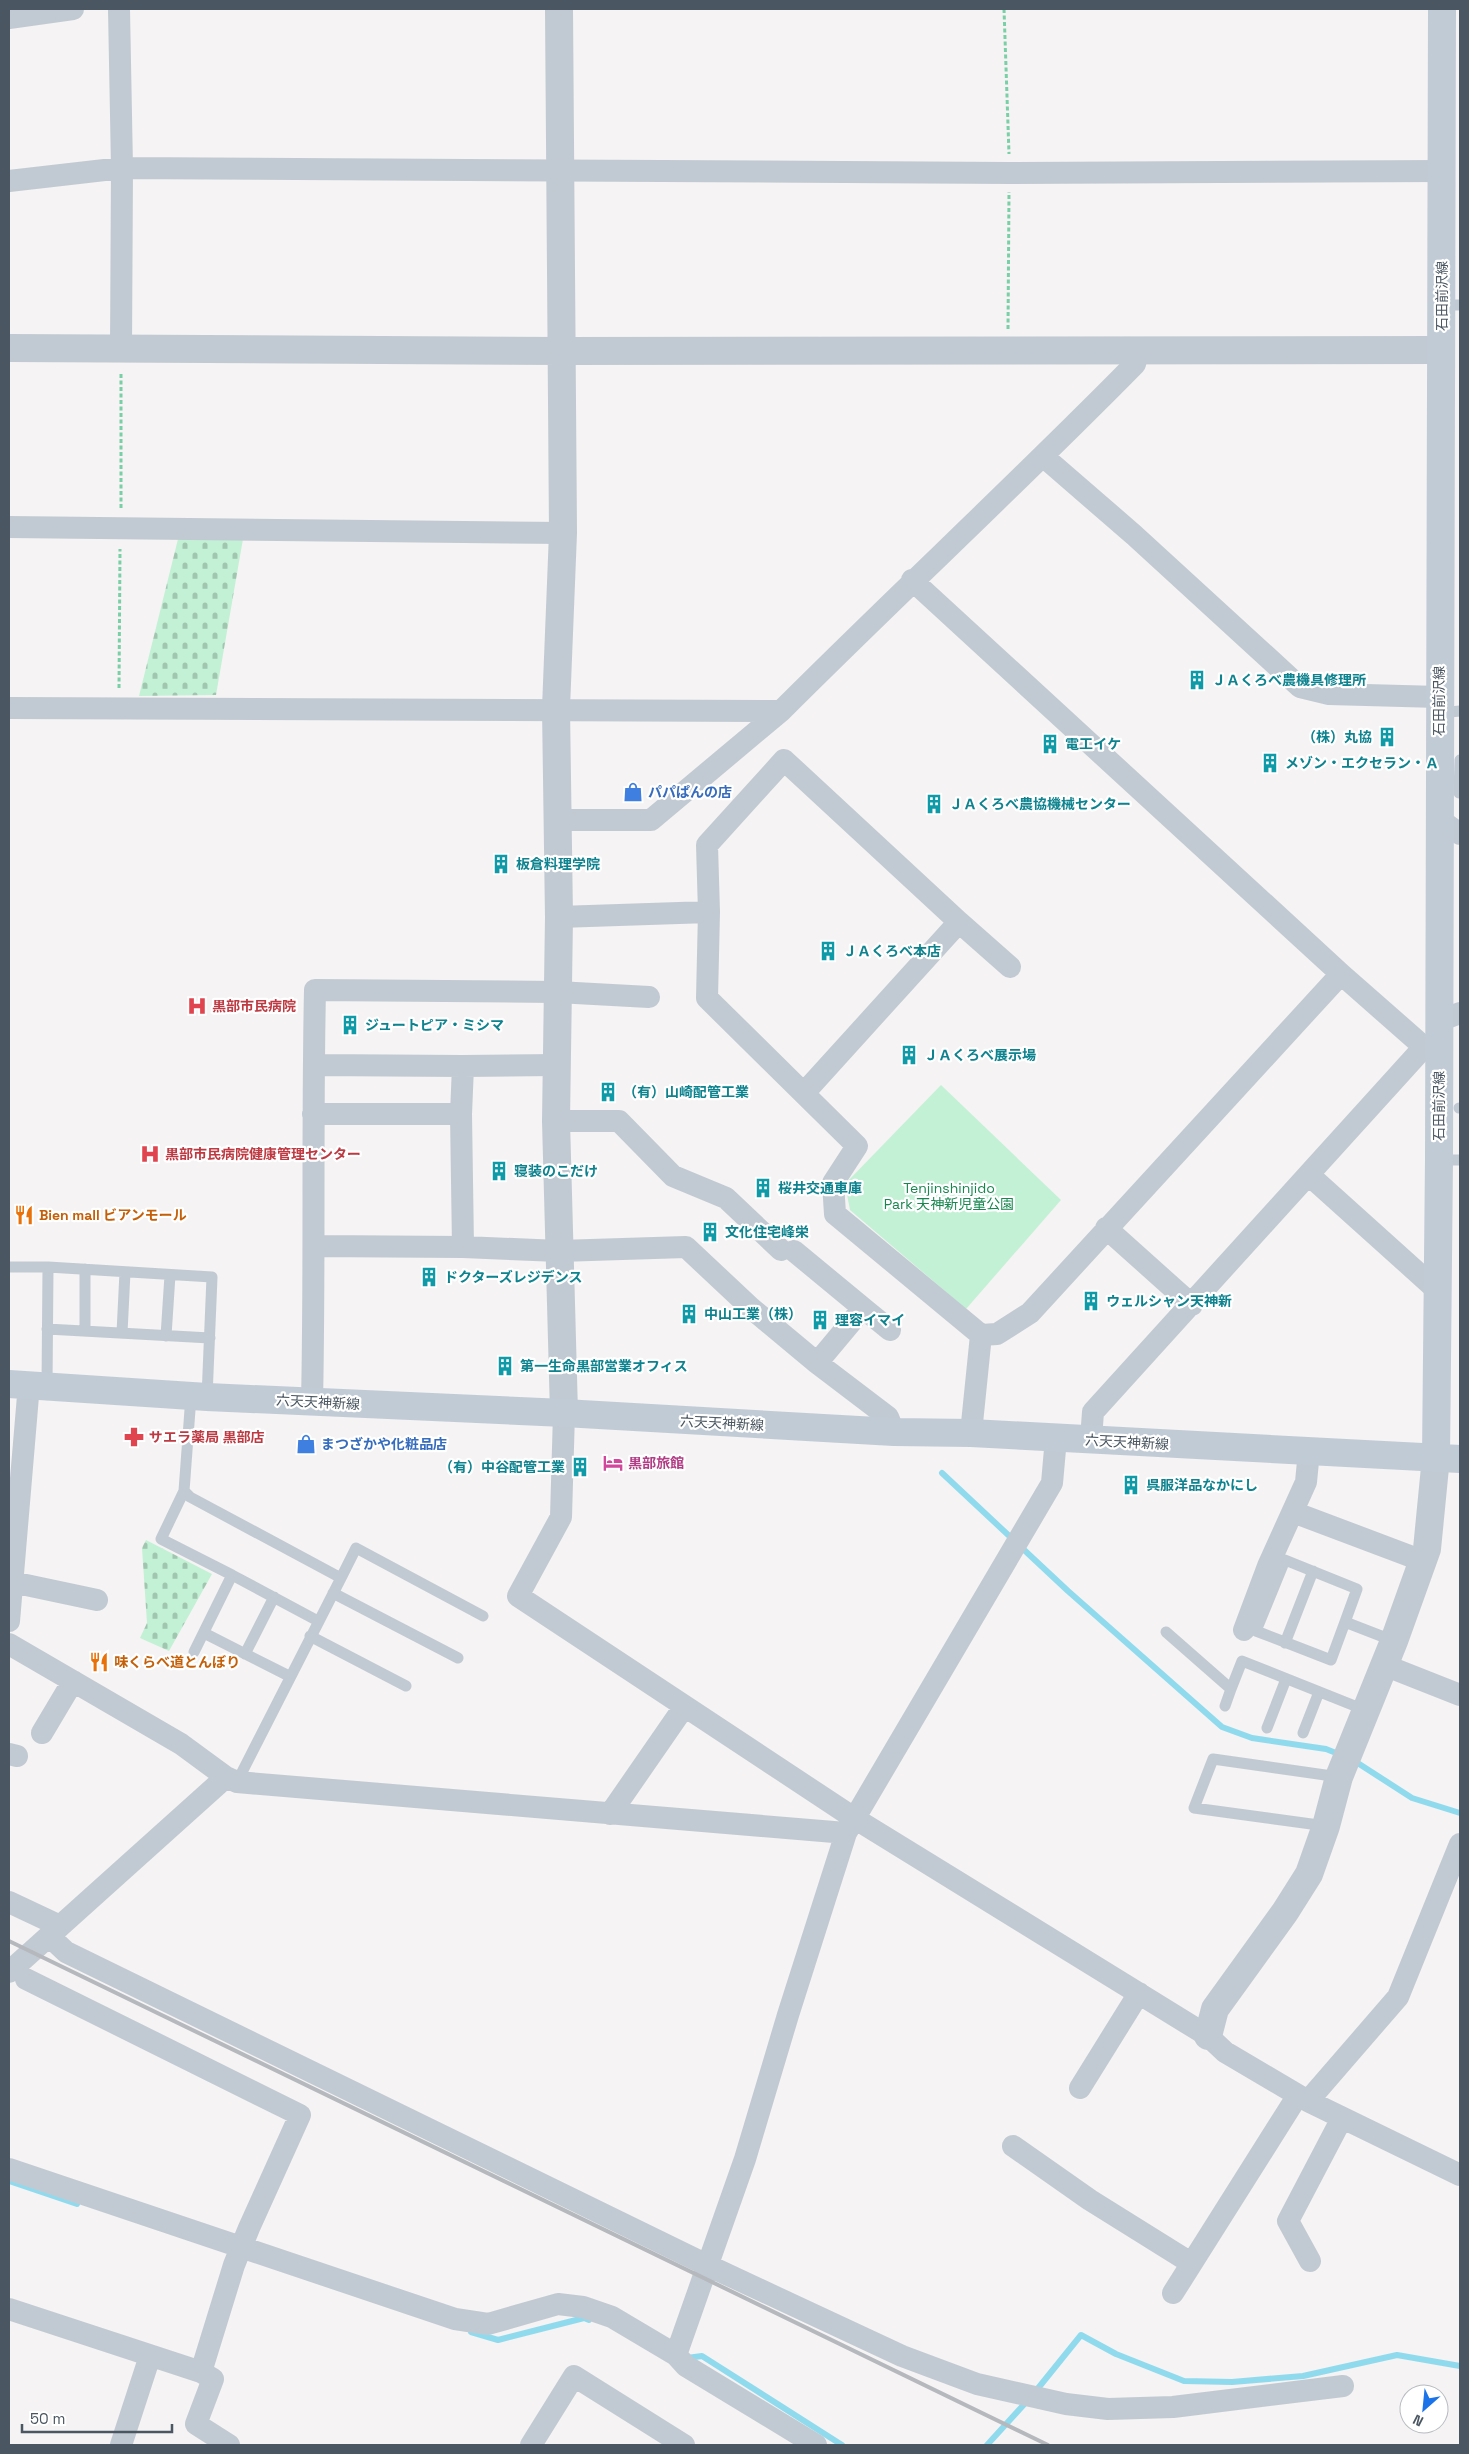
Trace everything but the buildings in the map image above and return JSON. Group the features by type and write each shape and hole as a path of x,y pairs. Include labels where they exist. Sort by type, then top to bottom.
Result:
{"main road":[{"name":"石田前沢線","path":"1442,9 1447,89 1442,171 1451,305 1441,350 1446,707 1450,826 1440,1031 1450,1160 1438,1291 1448,1458"},
{"name":"六天天神新線","path":"28,1384 312,1402 1448,1458"}],"street":[{"path":"9,18 73,9"},
{"path":"119,9 122,168 121,349"},
{"path":"559,9 560,351 563,533 556,708 559,917 556,1121 564,1413 561,1517 518,1596 684,1707 850,1826 1139,1993 1208,2036 1225,2052 1303,2098 1460,2175"},
{"path":"9,181 122,168 999,173 1442,171"},
{"path":"9,348 560,351 1441,350"},
{"path":"558,820 651,820 781,711 912,580 1044,457 1135,364 1138,351"},
{"path":"1044,457 1134,535 1300,687 1329,694 1446,707"},
{"path":"9,527 563,533"},
{"path":"912,580 1341,974 1440,1031 1093,1412 1091,1439"},
{"path":"9,708 556,708 781,711"},
{"path":"1010,967 784,760 707,845 709,912 707,998 857,1146 833,1183 835,1214 981,1335 997,1334 1030,1313 1341,974"},
{"path":"559,917 709,912"},
{"path":"804,1094 959,922"},
{"path":"312,1402 315,1246 313,1114 315,990 557,992 649,997"},
{"path":"314,1065 556,1065"},
{"path":"463,1066 460,1114 463,1247"},
{"path":"313,1114 460,1114"},
{"path":"556,1121 619,1121 673,1176 726,1198 788,1251 890,1330"},
{"path":"1309,1175 1438,1291"},
{"path":"1106,1228 1192,1305"},
{"path":"315,1246 463,1247 559,1251 686,1247 751,1308 817,1363 888,1417 894,1432"},
{"path":"817,1363 863,1308"},
{"path":"971,1433 981,1335"},
{"path":"9,1621 12,1582 13,1510 28,1384"},
{"path":"676,2355 709,2266 745,2159 788,2015 850,1826 1052,1483 1056,1438"},
{"path":"1244,1630 1268,1566 1306,1482 1309,1451"},
{"path":"1208,2036 1215,2009 1285,1912 1309,1874 1326,1826 1339,1777 1389,1653 1423,1561 1448,1458"},
{"path":"1293,1512 1423,1561"},
{"path":"12,1582 97,1600"},
{"path":"9,1644 181,1744 231,1779 610,1814 850,1826"},
{"path":"1389,1653 1460,1695"},
{"path":"42,1734 73,1681"},
{"path":"610,1814 684,1707"},
{"path":"201,2372 241,2247 300,2115 18,1975 54,1931 231,1779"},
{"path":"1173,2293 1191,2263 1303,2098 1398,1997 1453,1884 1460,1844"},
{"path":"9,1902 54,1931 66,1952 709,2266 911,2359 977,2384 1066,2404 1108,2409 1173,2406 1343,2386"},
{"path":"1080,2088 1139,1993"},
{"path":"1310,2261 1288,2222 1342,2118"},
{"path":"1013,2146 1090,2200 1191,2263"},
{"path":"9,2169 455,2319 488,2324 558,2304 583,2307 612,2317 676,2355 686,2366 816,2445"},
{"path":"9,2309 201,2372 213,2379 196,2424 229,2445"},
{"path":"121,2445 150,2356"},
{"path":"531,2445 574,2376 684,2445"}],"lane":[{"path":"1460,760 1459,793 1460,791"},
{"path":"9,1267 48,1267 212,1277 210,1338 184,1491 161,1538 318,1621"},
{"path":"28,1384 47,1329 48,1267"},
{"path":"85,1269 85,1331"},
{"path":"122,1333 125,1272"},
{"path":"166,1336 170,1274"},
{"path":"47,1329 210,1338"},
{"path":"184,1491 341,1578"},
{"path":"231,1779 289,1676 356,1548 483,1616"},
{"path":"1284,1560 1357,1589 1345,1622 1331,1660 1256,1631 1284,1560"},
{"path":"1285,1643 1313,1570"},
{"path":"194,1652 232,1575"},
{"path":"333,1593 458,1658"},
{"path":"245,1654 274,1597"},
{"path":"1345,1622 1389,1653"},
{"path":"1166,1632 1231,1689"},
{"path":"204,1633 289,1676"},
{"path":"310,1636 406,1686"},
{"path":"1225,1706 1242,1661 1365,1710"},
{"path":"1267,1728 1286,1679"},
{"path":"1303,1733 1319,1692"},
{"path":"1326,1826 1194,1808 1213,1759 1339,1777"}],"green space":[{"path":"180,531 244,533 216,695 139,696"},
{"name":"Tenjinshinjido Park 天神新児童公園","path":"941,1085 1061,1200 966,1309 850,1210 845,1184"},
{"path":"146,1540 212,1574 169,1651 140,1638 147,1623 142,1548"}],"waterway":[{"path":"942,1473 1068,1591 1222,1727 1252,1738 1326,1749 1341,1755"},
{"path":"1353,1760 1412,1798 1460,1813"},
{"path":"9,2181 77,2204"},
{"path":"471,2332 498,2340 584,2318 589,2320"},
{"path":"1035,2392 1081,2335 1116,2354 1184,2381 1232,2382 1303,2376 1397,2355 1460,2366"},
{"path":"687,2358 702,2356 842,2445"},
{"path":"987,2445 1028,2400"}],"railway":[{"path":"9,1941 1048,2445"}],"place":[{"name":"ＪＡくろべ農機具修理所","path":"1197,680"},
{"name":"（株）丸協","path":"1387,737"},
{"name":"電工イケ","path":"1050,744"},
{"name":"メゾン・エクセラン・Ａ","path":"1270,763"},
{"name":"パパぱんの店","path":"633,792"},
{"name":"ＪＡくろべ農協機械センター","path":"934,804"},
{"name":"板倉料理学院","path":"501,864"},
{"name":"ＪＡくろべ本店","path":"828,951"},
{"name":"黒部市民病院","path":"197,1006"},
{"name":"ジュートピア・ミシマ","path":"350,1025"},
{"name":"ＪＡくろべ展示場","path":"909,1055"},
{"name":"（有）山崎配管工業","path":"608,1092"},
{"name":"黒部市民病院健康管理センター","path":"150,1154"},
{"name":"寝装のこだけ","path":"499,1171"},
{"name":"桜井交通車庫","path":"763,1188"},
{"name":"Bien mall ビアンモール","path":"24,1215"},
{"name":"文化住宅峰栄","path":"710,1232"},
{"name":"ドクターズレジデンス","path":"429,1277"},
{"name":"ウェルシャン天神新","path":"1091,1301"},
{"name":"中山工業（株）","path":"689,1314"},
{"name":"理容イマイ","path":"820,1320"},
{"name":"第一生命黒部営業オフィス","path":"505,1366"},
{"name":"サエラ薬局 黒部店","path":"134,1437"},
{"name":"まつざかや化粧品店","path":"306,1444"},
{"name":"黒部旅館","path":"613,1463"},
{"name":"（有）中谷配管工業","path":"580,1467"},
{"name":"呉服洋品なかにし","path":"1131,1485"},
{"name":"味くらべ道とんぼり","path":"99,1662"}]}
